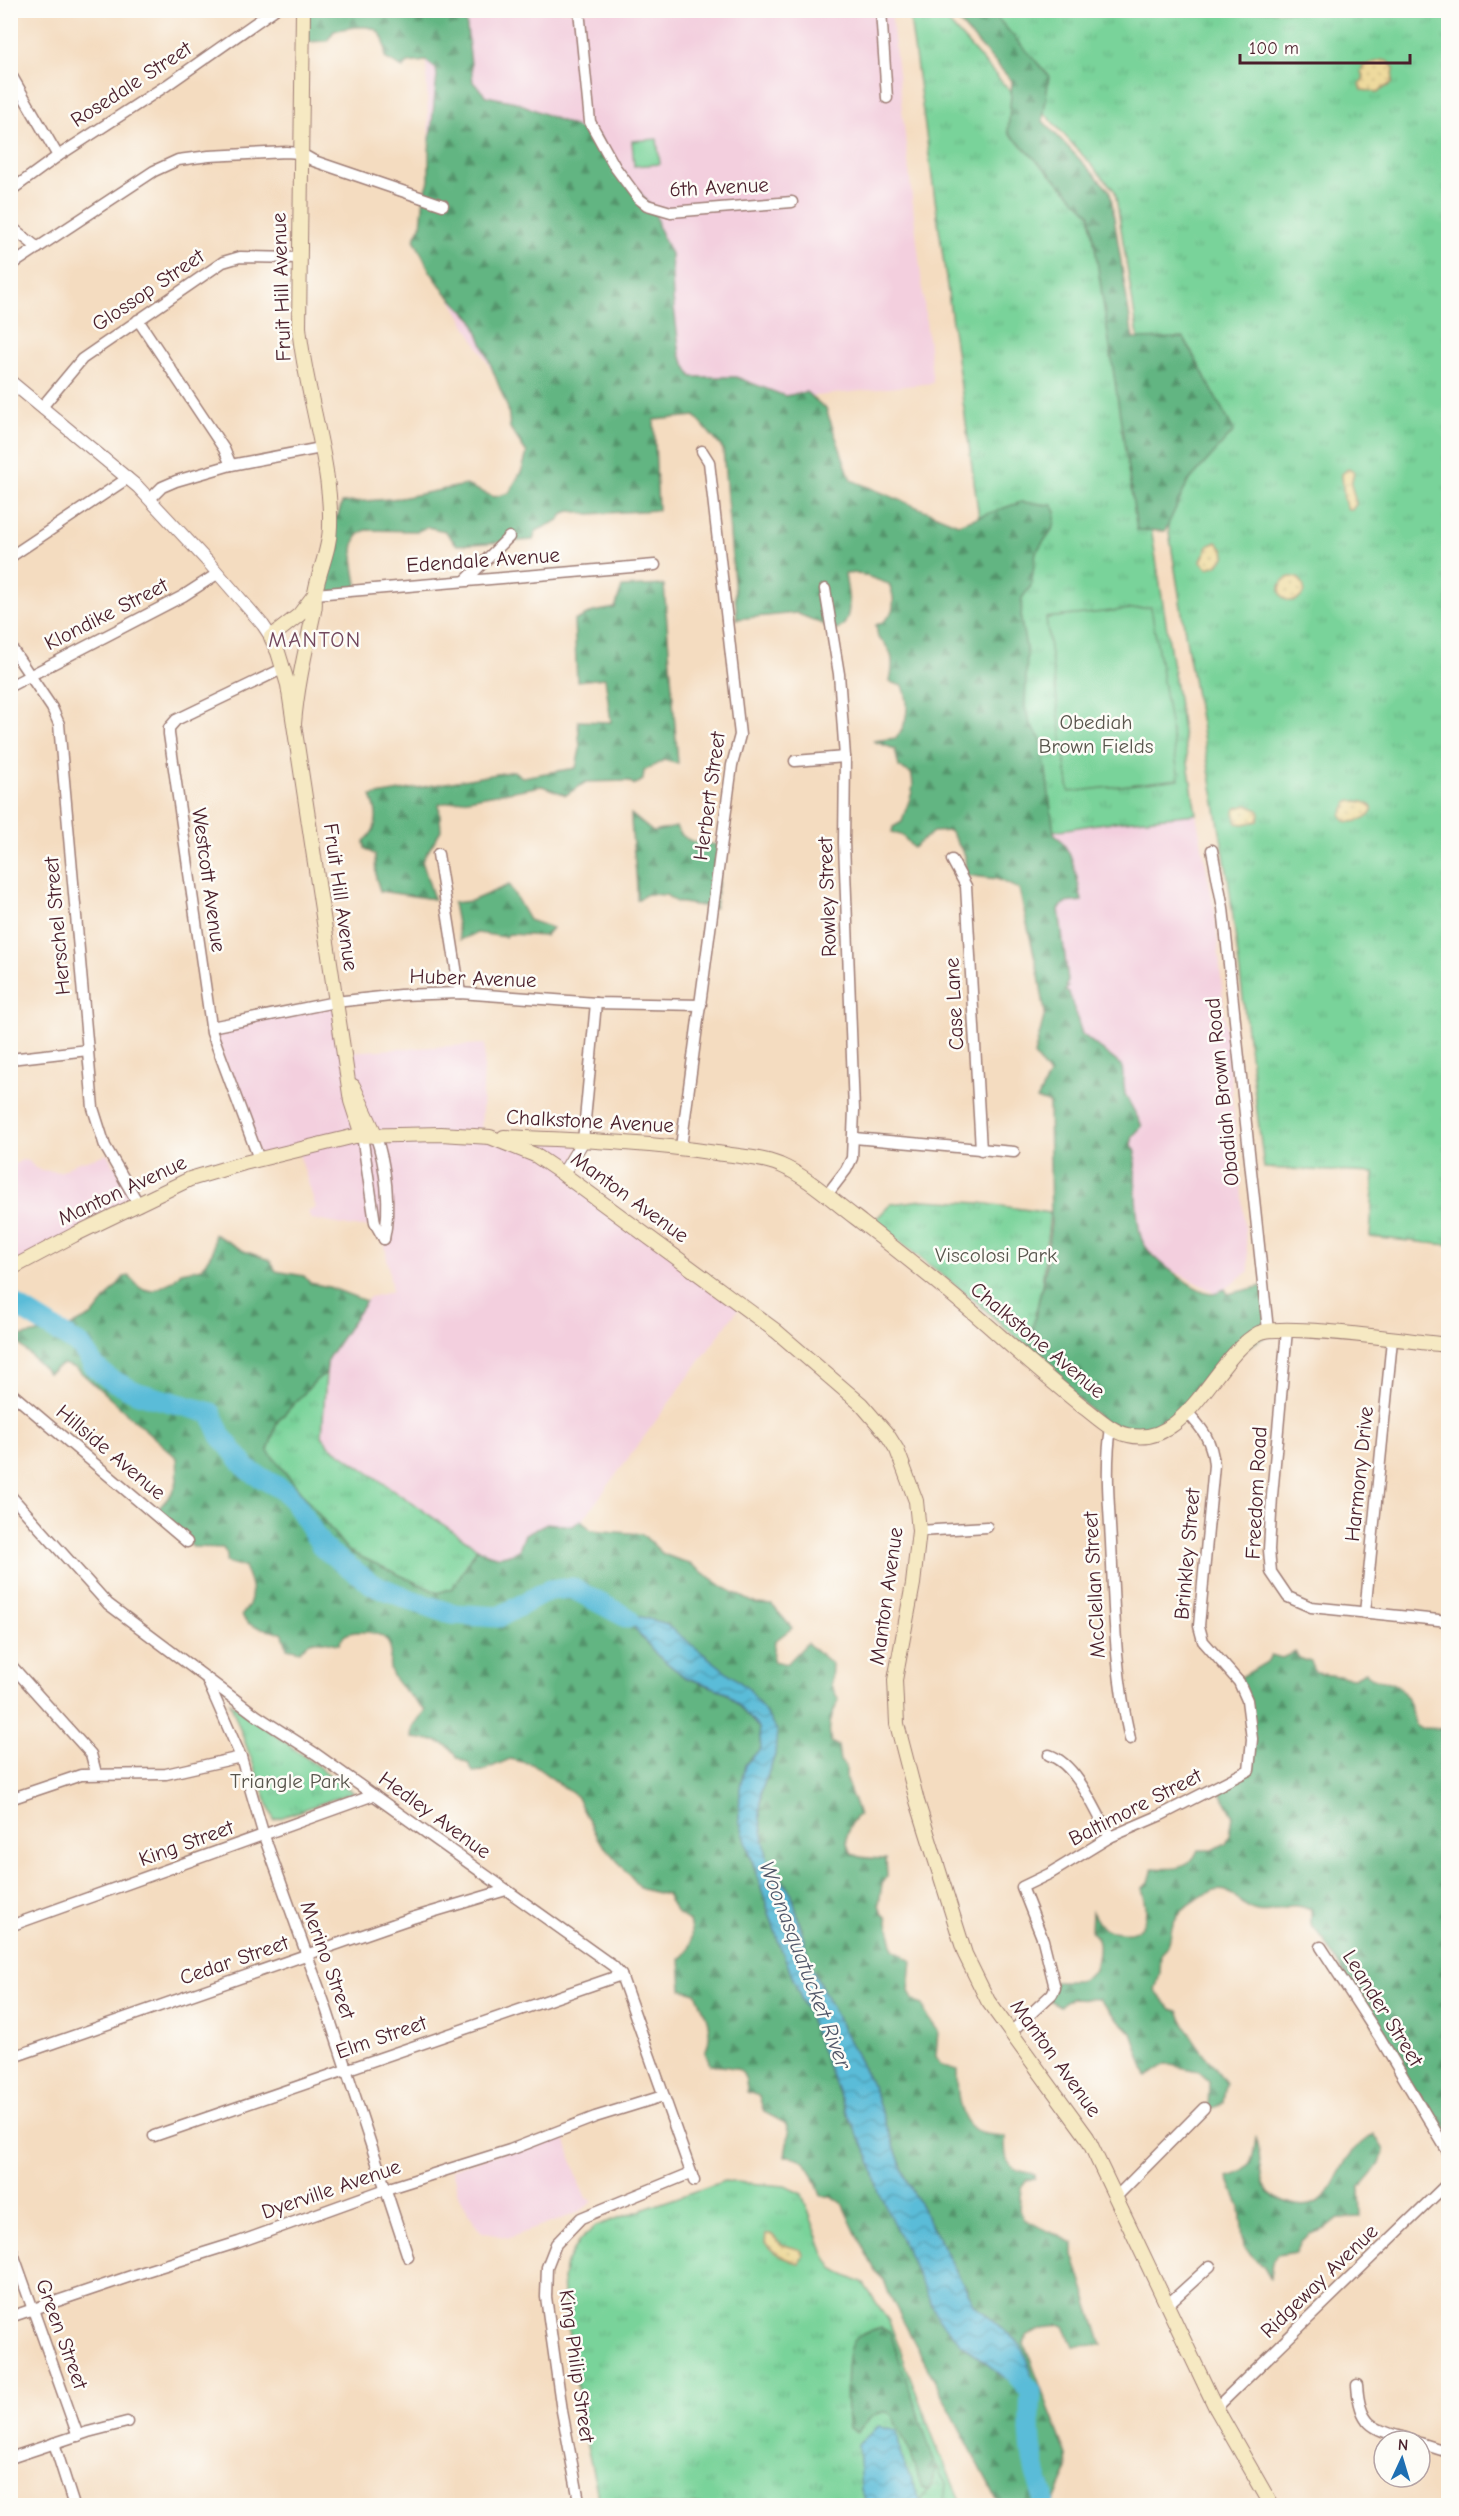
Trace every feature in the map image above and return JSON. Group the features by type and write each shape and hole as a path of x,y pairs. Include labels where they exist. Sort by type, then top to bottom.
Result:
{"main road":[{"name":"Fruit Hill Avenue","path":"294,724 300,671 315,608 315,594 329,542 330,527 329,498 321,448 303,365 298,307 303,10"},
{"name":"Fruit Hill Avenue","path":"315,594 299,615 271,637 284,668 294,724 347,1076 361,1101 369,1135"},
{"name":"Manton Avenue","path":"10,1269 190,1179 259,1159 369,1135 490,1137 535,1155 563,1174 733,1298 861,1404 887,1434 906,1469 916,1501 919,1531 913,1584 895,1680 897,1724 917,1801 965,1954 988,2001 1078,2123 1094,2151 1216,2408 1272,2505"},
{"name":"Chalkstone Avenue","path":"490,1137 681,1147 760,1159 778,1165 801,1177 913,1262 1058,1387 1111,1428 1132,1436 1155,1434 1173,1425 1187,1412 1239,1350 1259,1333 1268,1330"},
{"path":"1268,1330 1449,1345"}],"street":[{"name":"Rosedale Street","path":"10,191 58,156 167,86 274,10"},
{"name":"6th Avenue","path":"579,10 590,122 615,167 638,198 647,205 671,212 792,202"},
{"path":"881,10 887,98"},
{"path":"10,73 58,156"},
{"path":"10,266 154,171 178,160 209,156 300,153 314,161 443,205"},
{"path":"10,226 38,248"},
{"name":"Glossop Street","path":"42,406 81,359 223,262 240,257 299,258"},
{"path":"138,320 224,448 231,465"},
{"path":"10,381 128,478 150,499 271,637"},
{"path":"150,499 162,487 176,481 231,465 321,448"},
{"name":"Herbert Street","path":"681,1147 732,765 740,735 709,462 702,451"},
{"path":"10,557 128,478"},
{"path":"466,580 508,537"},
{"name":"Edendale Avenue","path":"315,594 655,565"},
{"name":"Klondike Street","path":"10,686 183,596 218,574"},
{"name":"Rowley Street","path":"825,589 839,674 845,757 844,843 854,1138 849,1164 826,1196"},
{"name":"Herschel Street","path":"10,646 52,708 59,724 93,1108 105,1146 139,1205"},
{"name":"Westcott Avenue","path":"259,1159 224,1069 211,1027 194,917 170,728 176,720 284,668"},
{"path":"795,761 845,757"},
{"name":"Obadiah Brown Road","path":"1212,850 1223,908 1268,1330"},
{"path":"438,854 460,993"},
{"name":"Case Lane","path":"952,860 966,886 981,1150"},
{"name":"Huber Avenue","path":"211,1027 335,1002 400,995 460,993 596,1004 701,1005"},
{"path":"563,1174 583,1141 596,1004"},
{"path":"10,1059 88,1050"},
{"path":"369,1135 381,1151 389,1220 384,1239 375,1223 369,1135"},
{"path":"854,1138 1014,1152"},
{"name":"Freedom Road","path":"1287,1330 1272,1496 1269,1550 1271,1572 1282,1590 1296,1602 1311,1607 1449,1621"},
{"name":"Harmony Drive","path":"1365,1613 1392,1340"},
{"name":"Hillside Avenue","path":"10,1392 187,1542"},
{"name":"Brinkley Street","path":"1187,1412 1206,1432 1213,1450 1214,1465 1200,1604 1200,1632 1203,1641 1239,1682 1245,1694 1251,1720 1250,1763"},
{"name":"McClellan Street","path":"1111,1428 1109,1502 1113,1616 1118,1670 1130,1739"},
{"name":"Hedley Avenue","path":"10,1495 108,1604 257,1716 374,1795 430,1838 594,1951 621,1975 692,2177"},
{"path":"919,1531 987,1527"},
{"path":"10,1664 91,1754 96,1773"},
{"name":"Merino Street","path":"207,1679 241,1757 264,1836 408,2257"},
{"path":"1049,1755 1060,1759 1071,1769 1110,1837"},
{"path":"10,1800 81,1775 96,1773 166,1774 241,1757"},
{"name":"Baltimore Street","path":"1011,2032 1052,1994 1055,1988 1043,1940 1022,1887 1051,1873 1110,1837 1240,1777 1249,1770 1250,1763"},
{"name":"King Street","path":"10,1926 374,1795"},
{"name":"Cedar Street","path":"10,2058 412,1918 507,1890"},
{"name":"Leander Street","path":"1321,1947 1380,2038 1449,2152"},
{"name":"Elm Street","path":"154,2136 621,1975"},
{"name":"Dyerville Avenue","path":"10,2317 239,2242 386,2189 510,2150 595,2117 663,2096"},
{"path":"1115,2198 1204,2109"},
{"name":"King Philip Street","path":"580,2505 550,2331 545,2283 547,2267 556,2244 581,2218 692,2177"},
{"name":"Ridgeway Avenue","path":"1216,2408 1449,2182"},
{"name":"Green Street","path":"10,2245 78,2436"},
{"path":"1166,2306 1210,2266"},
{"path":"1356,2385 1359,2410 1367,2422 1380,2429"},
{"path":"10,2458 127,2422"},
{"path":"54,2443 74,2505"},
{"path":"1432,2447 1449,2452"}],"shaded area":[{"path":"424,11 891,11 933,383 525,428 434,270"},
{"path":"1196,814 1215,913 1249,1271 1218,1294 1152,1260 1073,1209 1023,836 1104,823"},
{"path":"335,1001 346,1052 485,1044 481,1134 580,1142 569,1177 739,1308 582,1521 573,1526 547,1523 525,1534 519,1550 505,1557 489,1555 477,1548 330,1446 322,1437 328,1358 366,1301 370,1297 392,1292 383,1232 381,1226 354,1227 311,1219 308,1212 316,1208 298,1150 259,1157 212,1026"},
{"path":"107,1154 139,1202 11,1271 11,1166 22,1160 29,1161 41,1170 60,1172 76,1163"},
{"path":"563,2132 581,2188 586,2198 593,2201 580,2212 509,2238 482,2232 458,2194 452,2169"}],"green space":[{"path":"303,11 465,11 473,82 486,96 516,102 599,137 611,158 655,211 659,229 671,254 673,299 680,355 692,377 736,377 785,396 806,392 826,409 851,480 958,524 1021,502 1052,505 1056,512 1054,527 1036,552 1031,586 1022,598 1021,621 1027,652 1025,707 1030,724 1042,741 1054,833 1070,856 1082,901 1065,903 1059,909 1068,981 1065,991 1069,993 1082,1034 1122,1066 1125,1094 1142,1126 1133,1136 1131,1144 1136,1151 1137,1212 1143,1242 1154,1256 1174,1273 1205,1291 1214,1293 1225,1289 1228,1294 1263,1286 1269,1335 1242,1352 1227,1365 1159,1434 1113,1430 1027,1353 1045,1272 1051,1221 1049,1103 1037,1100 1049,1075 1034,1055 1045,1013 1039,976 1019,889 997,879 966,875 965,855 950,831 933,832 913,848 903,836 892,832 893,827 902,822 913,786 911,773 899,767 895,749 873,741 896,738 903,727 907,713 907,699 903,686 890,682 892,657 887,647 878,638 876,625 887,618 893,609 893,597 889,584 858,573 845,574 849,605 847,620 837,630 796,613 737,619 723,449 695,416 654,420 658,510 589,514 571,511 564,513 559,520 536,531 533,540 457,545 445,531 427,527 418,531 367,530 355,540 353,548 358,592 321,594 330,522 338,515 342,503 400,498 466,485 494,497 509,493 522,470 527,453 510,428 508,409 473,320 446,293 430,271 414,239 421,226 424,196 429,181 429,150 436,69 426,61 408,63 403,68 385,58 382,37 372,28 355,27 334,31 327,41 306,42"},
{"name":"Obediah Brown Fields","path":"909,11 938,11 1098,189 1196,814 1104,823 1023,836"},
{"path":"949,11 991,11 1049,76 1043,121 1110,191 1133,339 1184,338 1234,431 1188,482 1165,531 1137,530 1090,214 1008,132 1012,81"},
{"path":"952,11 1448,11 1448,1245 1370,1237 1374,1173 1264,1168 1228,877 1187,645 1115,191"},
{"path":"657,139 660,164 634,166 632,141"},
{"path":"664,585 678,764 664,760 644,771 643,780 635,785 628,781 586,782 566,795 542,786 439,804 441,830 422,861 434,899 380,891 376,878 375,855 365,848 364,841 373,831 376,820 371,796 514,771 522,777 576,768 580,749 578,721 611,722 605,678 577,681 574,621 593,612 615,608 622,587"},
{"path":"1151,607 1179,779 1069,792 1046,618"},
{"path":"631,814 653,832 676,827 690,841 723,845 715,908 676,902 666,895 647,894 637,900"},
{"path":"509,885 529,920 552,928 545,936 509,934 505,937 477,933 460,940 453,903 471,901"},
{"name":"Viscolosi Park","path":"923,1200 980,1203 1050,1213 1042,1284 1029,1348 975,1301 874,1221 891,1204"},
{"path":"214,1234 244,1251 270,1260 276,1271 304,1276 310,1283 329,1287 366,1301 328,1358 326,1373 316,1380 277,1422 268,1451 348,1551 438,1593 453,1588 477,1548 488,1554 507,1555 519,1550 525,1534 547,1523 573,1526 581,1520 591,1530 642,1534 663,1554 692,1565 725,1588 756,1604 772,1605 792,1628 775,1641 773,1661 787,1664 807,1643 832,1664 831,1685 839,1701 829,1731 831,1742 838,1746 840,1761 846,1766 846,1780 859,1815 851,1823 849,1829 848,1848 860,1857 886,1859 887,1877 882,1884 879,1904 881,1912 887,1918 894,1949 912,1961 909,1991 913,2000 923,2005 926,2014 938,2031 936,2056 940,2065 957,2070 960,2106 967,2122 981,2133 1005,2136 1009,2164 1018,2170 1035,2174 1035,2178 1027,2180 1021,2188 1019,2209 1023,2219 1073,2243 1073,2255 1102,2345 1073,2346 1064,2326 1058,2324 1027,2335 1024,2343 1067,2456 1068,2469 1052,2505 1000,2505 889,2294 884,2280 876,2272 858,2238 842,2203 832,2196 821,2196 813,2175 805,2163 800,2159 785,2156 789,2132 785,2123 764,2112 759,2096 747,2092 741,2072 732,2067 710,2065 705,2052 709,2030 705,2015 696,1993 682,1989 680,1959 690,1947 689,1921 677,1913 666,1895 642,1889 598,1839 576,1796 532,1764 510,1759 482,1771 473,1772 468,1763 458,1758 444,1744 412,1738 413,1727 426,1710 395,1679 390,1668 390,1648 384,1638 373,1633 354,1632 344,1636 339,1644 312,1641 300,1651 287,1648 283,1634 255,1626 245,1620 242,1615 252,1592 244,1567 226,1562 227,1555 223,1548 193,1547 154,1513 174,1489 177,1477 177,1458 76,1368 63,1364 48,1373 13,1338 70,1327 93,1315 124,1277 129,1276 140,1288 152,1291 173,1281 181,1272 202,1268 213,1251","holes":["632,1625 750,1690 775,1755 761,1792 760,1819 768,1862 792,1894 810,1964 873,2088 906,2179 975,2305 1021,2345 1031,2391 1005,2378 963,2345 879,2193 869,2157 845,2109 779,1943 748,1849 745,1765 761,1748 759,1728 726,1692 685,1677 657,1655"]},
{"path":"326,1373 322,1436 330,1446 477,1548 453,1588 438,1593 348,1551 268,1451 277,1422 316,1380"},
{"path":"1295,1652 1299,1658 1311,1662 1315,1671 1321,1674 1354,1678 1366,1672 1376,1680 1388,1681 1396,1685 1406,1698 1415,1724 1421,1728 1448,1729 1448,2149 1324,1940 1311,1925 1311,1910 1288,1906 1265,1912 1252,1910 1230,1893 1220,1890 1197,1899 1183,1909 1175,1920 1168,1945 1161,1953 1160,1973 1155,1991 1171,2009 1178,2011 1194,2039 1226,2083 1223,2103 1208,2111 1209,2081 1198,2071 1166,2064 1147,2077 1132,2033 1098,1999 1072,1998 1060,2006 1049,2000 1055,1981 1080,1981 1095,1970 1098,1944 1091,1932 1092,1912 1100,1925 1107,1930 1130,1932 1137,1929 1142,1925 1146,1912 1142,1889 1149,1882 1153,1868 1180,1867 1190,1862 1198,1850 1213,1850 1226,1843 1230,1835 1233,1815 1219,1789 1249,1769 1252,1722 1236,1680 1267,1662 1271,1655 1282,1658"},
{"name":"Triangle Park","path":"230,1702 353,1792 274,1820"},
{"path":"1374,2134 1384,2150 1380,2164 1360,2188 1361,2217 1339,2218 1325,2229 1310,2234 1301,2241 1296,2252 1278,2255 1272,2263 1270,2278 1263,2266 1244,2248 1240,2208 1228,2177 1242,2172 1250,2164 1256,2138 1261,2178 1265,2188 1281,2200 1305,2206 1323,2199 1350,2155"},
{"path":"724,2181 785,2186 802,2194 825,2256 834,2270 864,2284 889,2321 935,2442 962,2505 600,2505 585,2437 565,2311 563,2279 566,2263 579,2241 596,2226"},
{"path":"881,2328 890,2332 936,2466 933,2483 928,2490 922,2488 910,2451 891,2414 876,2415 857,2432 849,2428 846,2381 851,2345 861,2335"},
{"path":"936,2466 946,2484 944,2505 922,2505 921,2501 933,2483"}],"sand":[{"path":"1382,60 1389,62 1394,68 1392,83 1378,92 1362,90 1360,85 1364,77 1361,72 1363,66"},
{"path":"1348,469 1354,472 1351,484 1356,504 1352,510 1348,509 1344,500 1342,474"},
{"path":"1217,542 1224,550 1225,556 1217,565 1207,568 1201,561 1208,546"},
{"path":"1292,577 1297,578 1303,584 1303,594 1297,600 1292,601 1287,600 1281,594 1280,589 1281,584 1287,578"},
{"path":"1352,801 1370,805 1371,813 1361,820 1345,821 1341,815 1347,803"},
{"path":"1247,805 1258,810 1260,814 1258,821 1237,823 1234,812 1237,808"},
{"path":"766,2234 771,2234 781,2244 801,2250 803,2255 799,2263 772,2250 765,2242"}],"water":[{"path":"604,1607 664,1623 750,1690 777,1730 775,1755 761,1792 760,1819 768,1862 792,1894 810,1964 873,2088 906,2179 975,2305 1021,2345 1031,2372 1031,2391 1005,2378 963,2345 938,2318 879,2193 869,2157 845,2109 779,1943 739,1820 740,1788 745,1765 761,1748 759,1728 726,1692 685,1677 657,1655 632,1625"},
{"path":"878,2426 897,2430 901,2456 922,2505 868,2505 861,2490 858,2445"}],"waterway":[{"name":"Woonasquatucket River","path":"10,1302 81,1346 95,1367 111,1380 138,1393 211,1413 221,1436 248,1470 283,1490 294,1501 323,1548 372,1584 452,1614 499,1617 549,1590 572,1588 628,1618"},
{"name":"Woonasquatucket River","path":"1013,2371 1031,2391 1031,2443 1043,2506"}],"district":[{"name":"MANTON","path":"315,640"}]}
